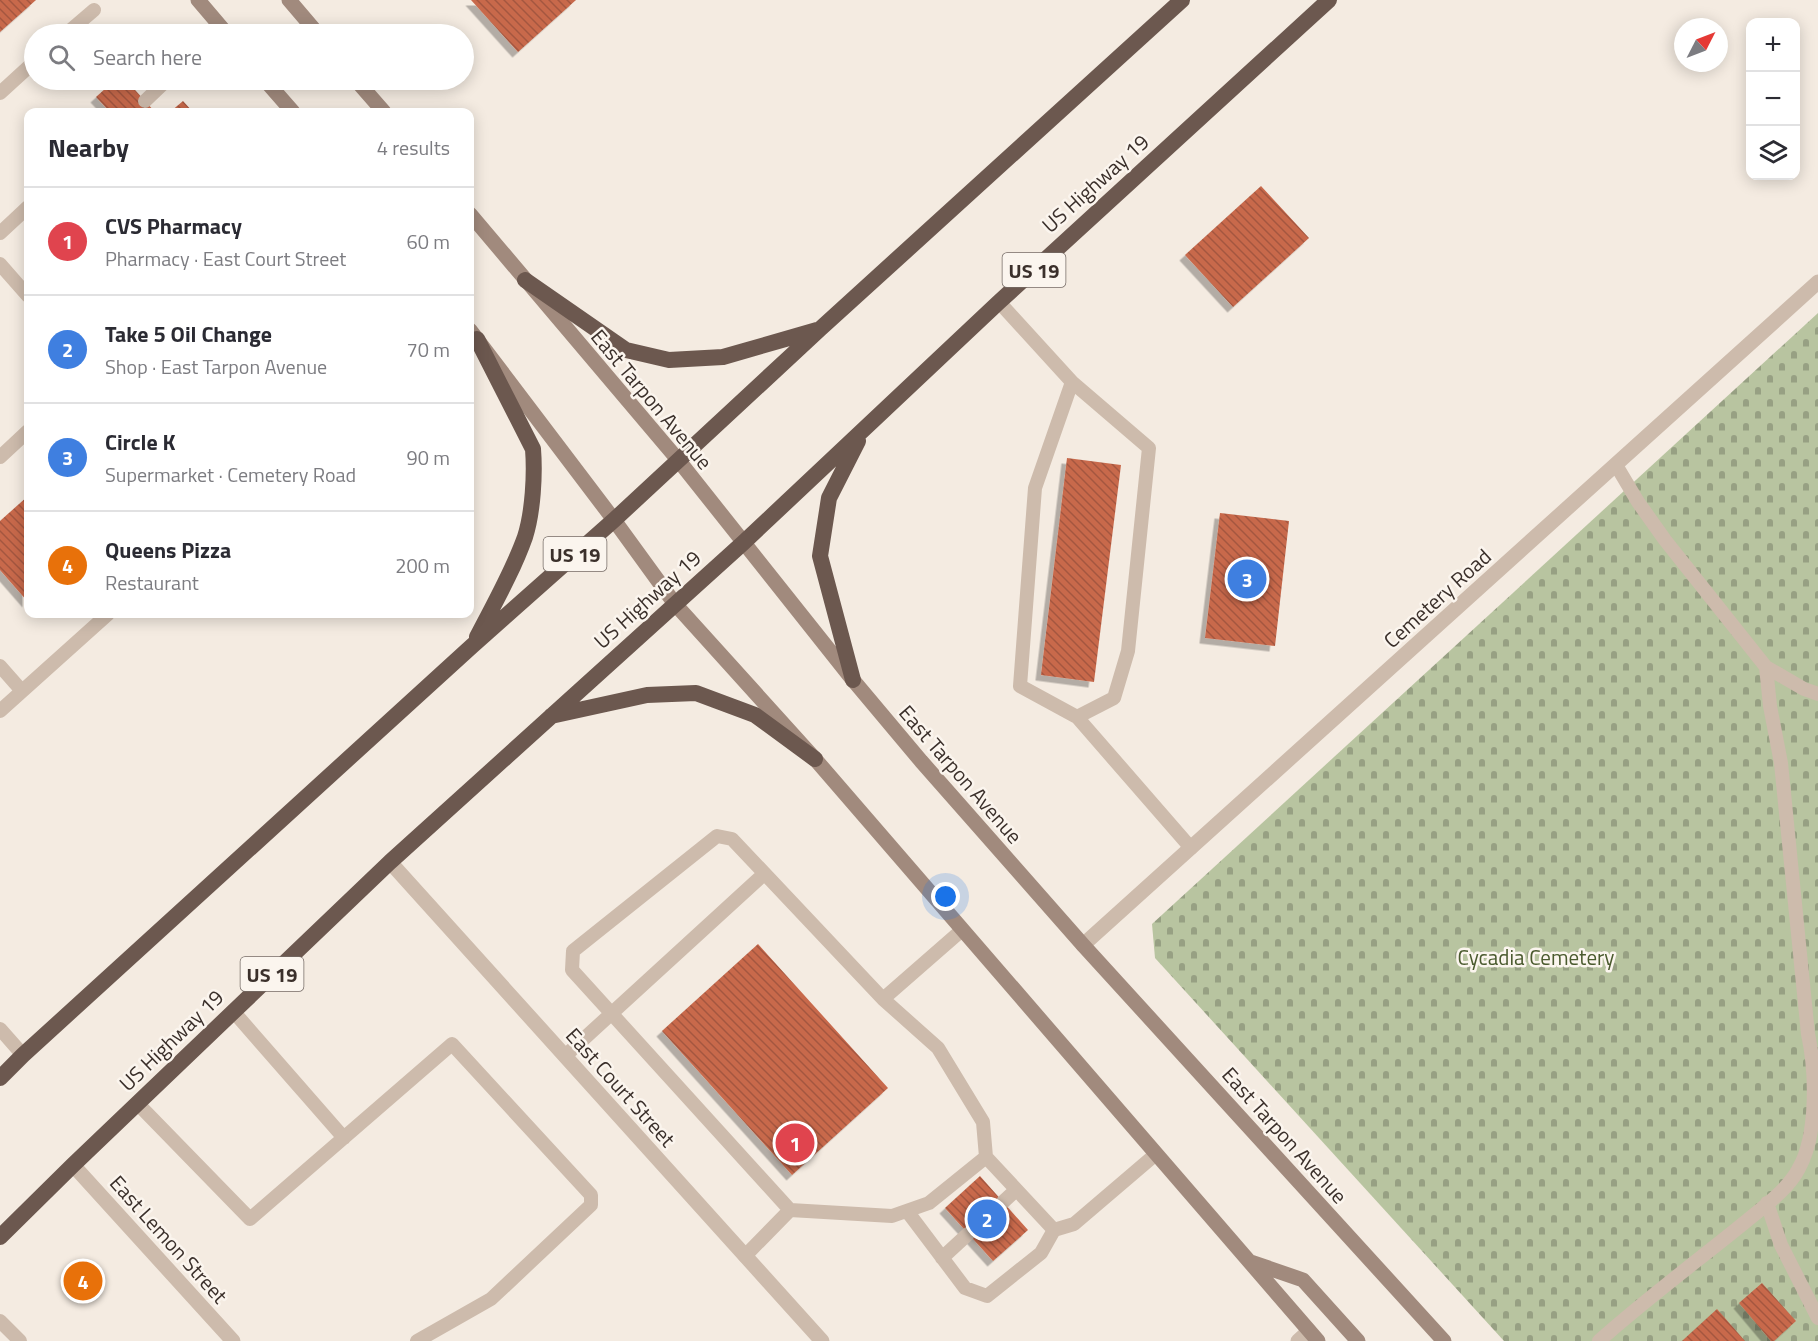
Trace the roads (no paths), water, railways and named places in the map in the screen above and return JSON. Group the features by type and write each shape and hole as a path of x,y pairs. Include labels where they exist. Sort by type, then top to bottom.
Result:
{"highway":[{"name":"US 19","path":"0,1078 23,1054 614,520 1182,0"},
{"name":"US Highway 19","path":"0,1237 390,862 743,543 999,302 1329,0"},
{"path":"525,280 626,350 669,360 723,357 820,329"},
{"path":"472,646 526,535 534,468 533,449 474,337"},
{"path":"852,680 820,556 829,498 863,430"},
{"path":"550,716 647,695 696,693 755,715 815,759"}],"main road":[{"path":"198,0 215,24"},
{"path":"289,0 309,24"},
{"path":"274,90 290,108"},
{"path":"365,90 380,108"},
{"name":"East Tarpon Avenue","path":"474,219 678,461 852,680 921,761 1083,945 1444,1341"},
{"path":"474,336 675,604 815,759 1156,1154 1248,1261 1308,1338"},
{"path":"1248,1261 1303,1280 1358,1341"}],"street":[{"name":"Cemetery Road","path":"1083,945 1818,282"},
{"name":"East Court Street","path":"390,862 822,1341"},
{"name":"East Lemon Street","path":"73,1165 233,1341"}],"lane":[{"path":"78,24 94,10"},
{"path":"0,93 24,71"},
{"path":"145,101 157,90"},
{"path":"0,233 24,211"},
{"path":"0,264 24,291"},
{"path":"999,302 1072,382 1149,448 1128,651 1114,698 1077,717"},
{"path":"1072,382 1035,488 1020,686 1077,717 1191,848"},
{"path":"0,457 24,435"},
{"path":"1616,465 1638,502 1665,540 1766,667 1804,689 1818,694"},
{"path":"0,711 104,618"},
{"path":"0,666 22,692"},
{"path":"1599,1341 1767,1203 1791,1180 1800,1168 1812,1135 1814,1077 1781,763 1770,706 1766,667"},
{"path":"986,1157 928,1203 892,1216 790,1210 572,969 573,951 717,836 732,839 883,999 938,1048 983,1122 986,1157 1054,1230"},
{"path":"565,1056 764,874"},
{"path":"883,999 962,930"},
{"path":"233,1011 344,1138"},
{"path":"0,1029 23,1054"},
{"path":"137,1103 250,1219 452,1044 591,1195 591,1205 491,1299 417,1341"},
{"path":"907,1211 964,1288 987,1296 1041,1253 1054,1230 1074,1224 1156,1154"},
{"path":"1003,1202 1016,1190"},
{"path":"1767,1203 1780,1245 1818,1318"},
{"path":"745,1256 790,1210"},
{"path":"942,1258 968,1234"},
{"path":"0,1321 20,1341"}],"place":[{"name":"Circle K","path":"1247,579"},
{"name":"CVS Pharmacy","path":"795,1143"},
{"name":"Take 5 Oil Change","path":"987,1219"},
{"name":"Queens Pizza","path":"83,1281"}],"park label":[{"name":"Cycadia Cemetery","path":"1536,957"}]}
